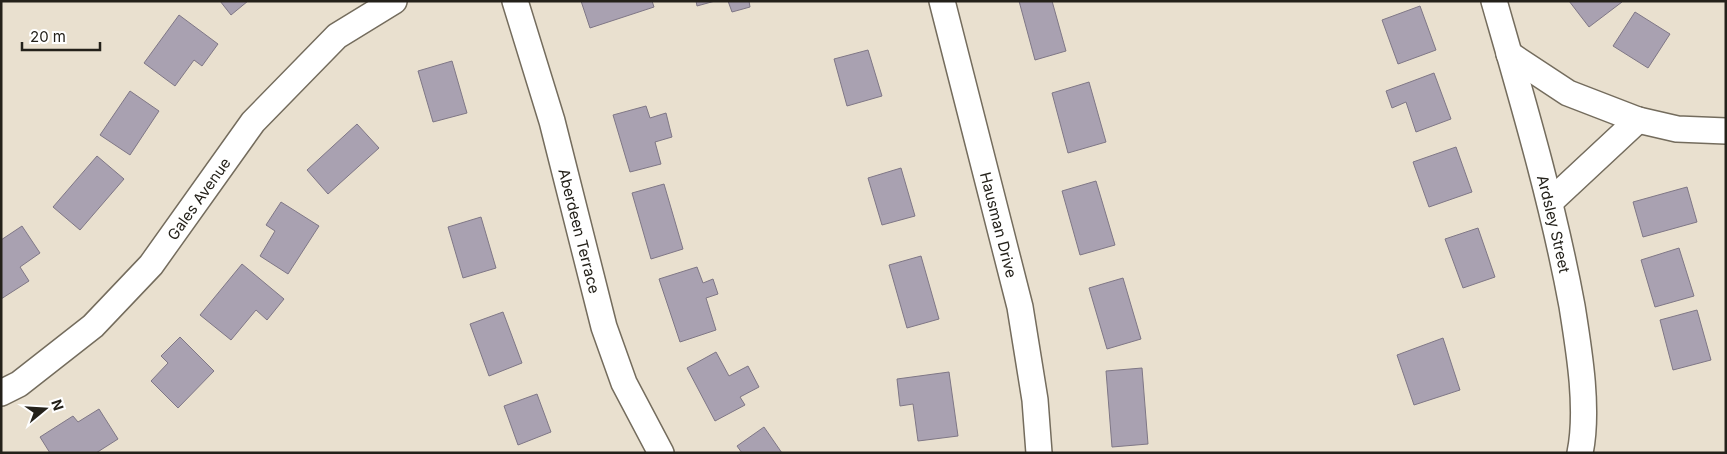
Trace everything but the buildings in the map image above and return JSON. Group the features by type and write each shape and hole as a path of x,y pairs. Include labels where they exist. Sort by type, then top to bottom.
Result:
{"street":[{"name":"Gales Avenue","path":"1,393 19,384 93,326 151,265 253,122 337,36 394,1"},
{"name":"Aberdeen Terrace","path":"516,1 552,122 604,327 624,383 661,453"},
{"name":"Hausman Drive","path":"942,1 1020,307 1035,400 1039,453"},
{"name":"Ardsley Street","path":"1494,1 1550,202 1563,260 1578,341 1584,410 1580,453"},
{"path":"1509,54 1568,93 1638,120 1677,129 1726,131"},
{"path":"1550,202 1638,120"}]}
